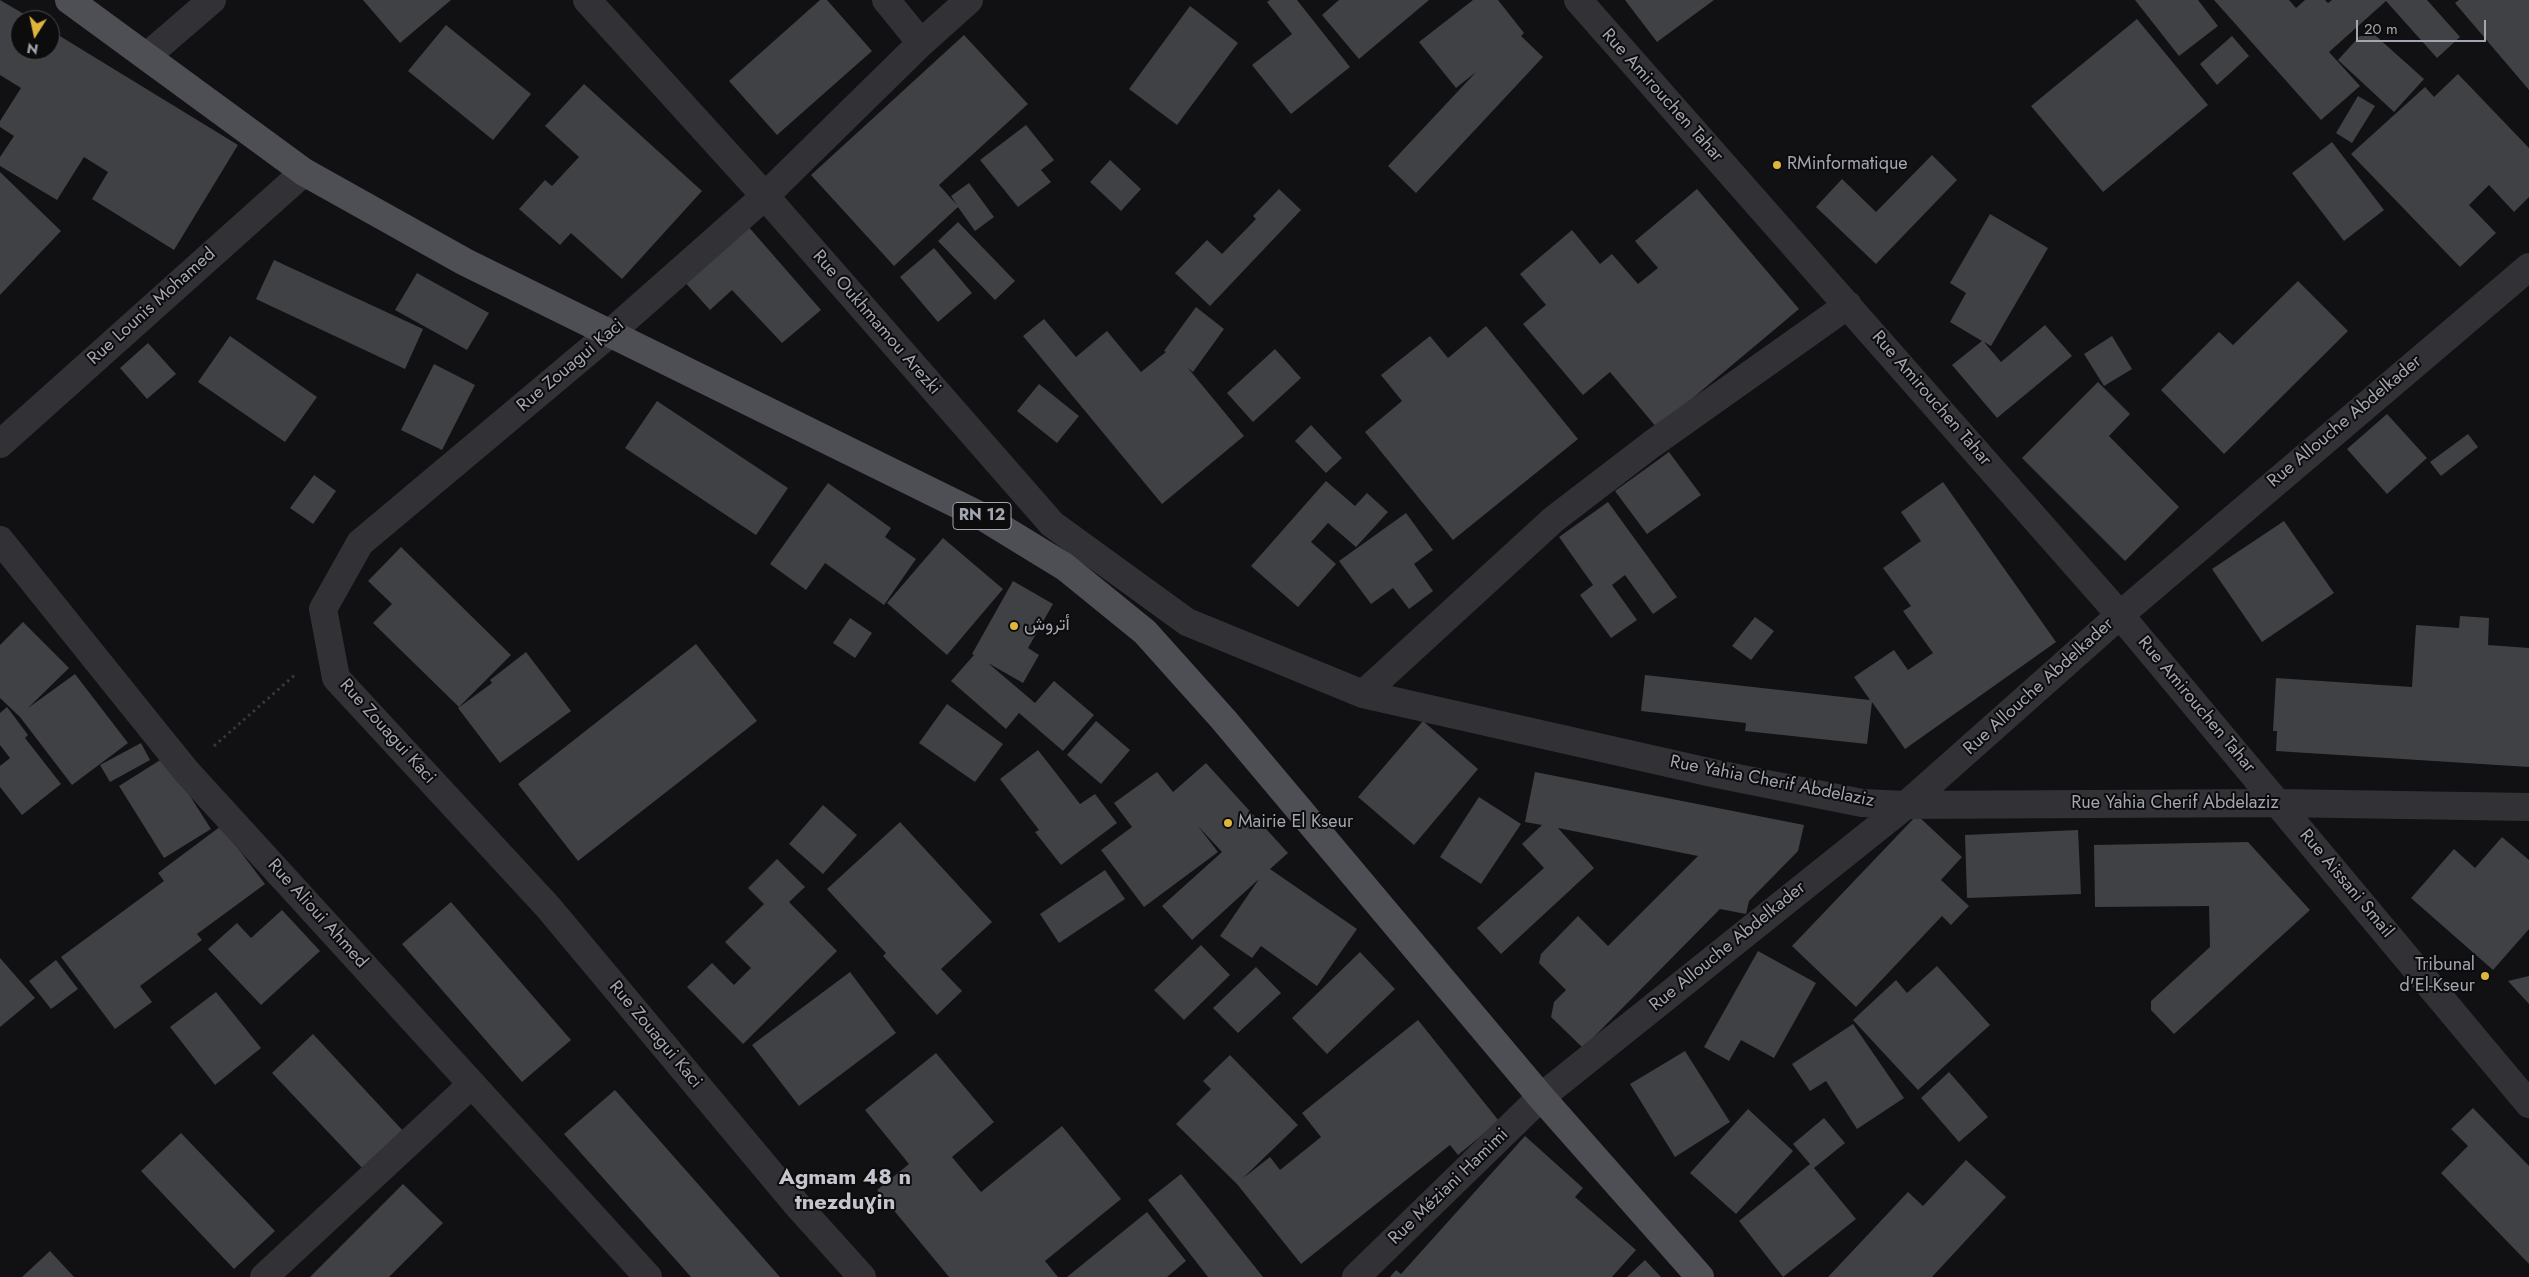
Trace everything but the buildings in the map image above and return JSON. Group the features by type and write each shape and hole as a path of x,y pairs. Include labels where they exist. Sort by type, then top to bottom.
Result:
{"main road":[{"name":"RN 12","path":"69,0 147,56 300,175 465,262 985,518 1065,567 1145,632 1223,719 1541,1097 1700,1277"}],"street":[{"path":"147,56 212,0"},
{"name":"Rue Oukhmamou Arezki","path":"587,0 765,196 1052,524 1187,622"},
{"path":"886,0 922,43"},
{"name":"Rue Zouagui Kaci","path":"862,1277 798,1206 548,907 336,678 323,609 360,543 609,334 765,196 922,43 970,0"},
{"name":"Rue Amirouchen Tahar","path":"1578,0 1848,304 2120,615 2278,803"},
{"path":"0,443 300,175"},
{"name":"Rue Allouche Abdelkader","path":"1541,1097 1906,805 2120,615 2529,267"},
{"path":"1363,694 1554,519 1652,444 1848,304"},
{"name":"Rue Alioui Ahmed","path":"0,540 186,771 648,1277"},
{"name":"Rue Yahia Cherif Abdelaziz","path":"1187,622 1363,694 1736,778 1862,803 1906,805 2278,803 2529,807"},
{"name":"Rue Aissani Smail","path":"2278,803 2529,1104"},
{"path":"264,1277 472,1084"},
{"name":"Rue Méziani Hamimi","path":"1356,1277 1541,1097"}],"path":[{"path":"186,771 330,644"}],"place":[{"name":"RMinformatique","path":"1777,165"},
{"name":"أتروش","path":"1014,626"},
{"name":"Mairie El Kseur","path":"1228,823"},
{"name":"Tribunal d'El-Kseur","path":"2485,976"}],"district":[{"name":"Agmam 48 n tnezduɣin","path":"845,1192"}]}
